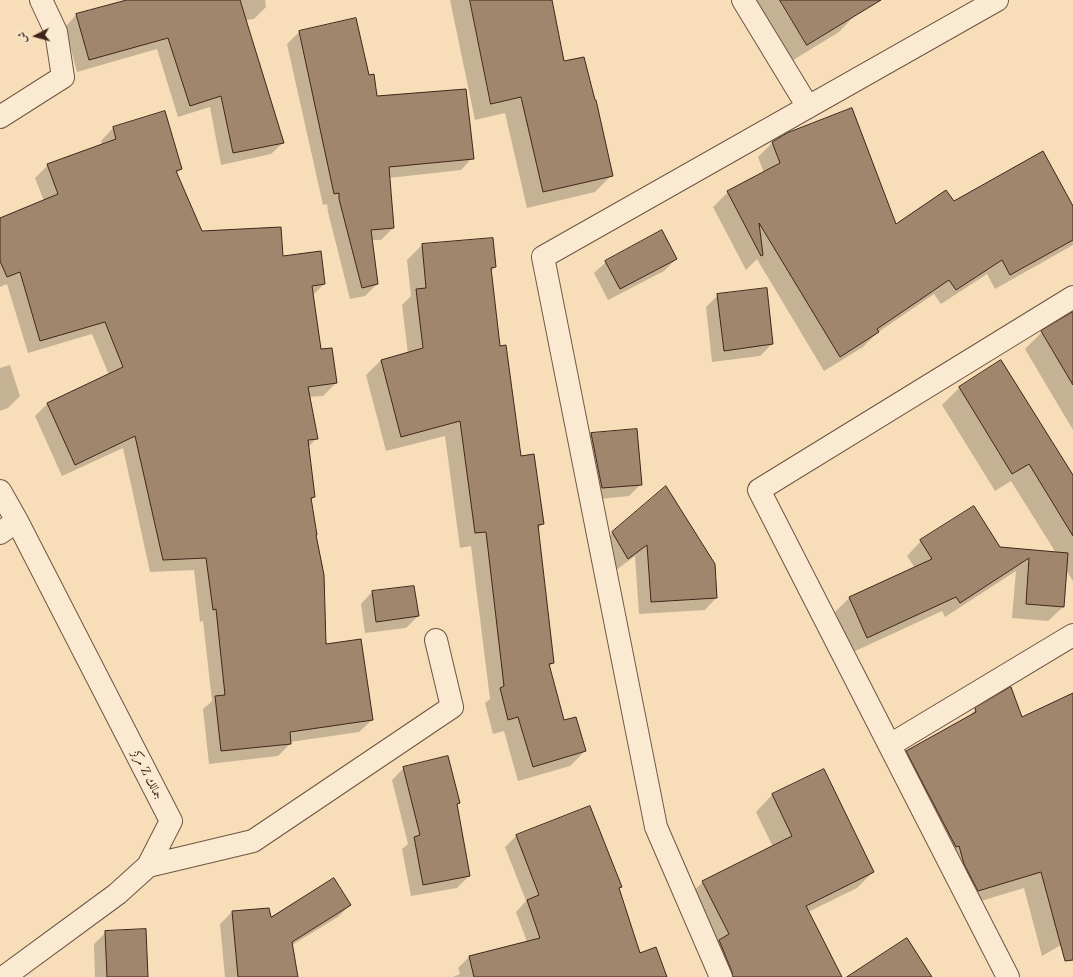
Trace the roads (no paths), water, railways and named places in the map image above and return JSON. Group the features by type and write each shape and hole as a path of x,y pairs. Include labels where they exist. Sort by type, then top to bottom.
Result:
{"street":[{"path":"0,117 63,77 56,32 41,0"},
{"path":"743,0 808,107"},
{"path":"721,977 656,827 543,257 997,0"},
{"path":"1008,977 759,490 1073,297"},
{"path":"0,491 9,527"},
{"name":"مركز Z جمالك","path":"4,977 117,894 148,866 171,821 9,527"},
{"path":"890,745 1073,635"},
{"path":"148,866 253,841 452,707 436,640"}]}
